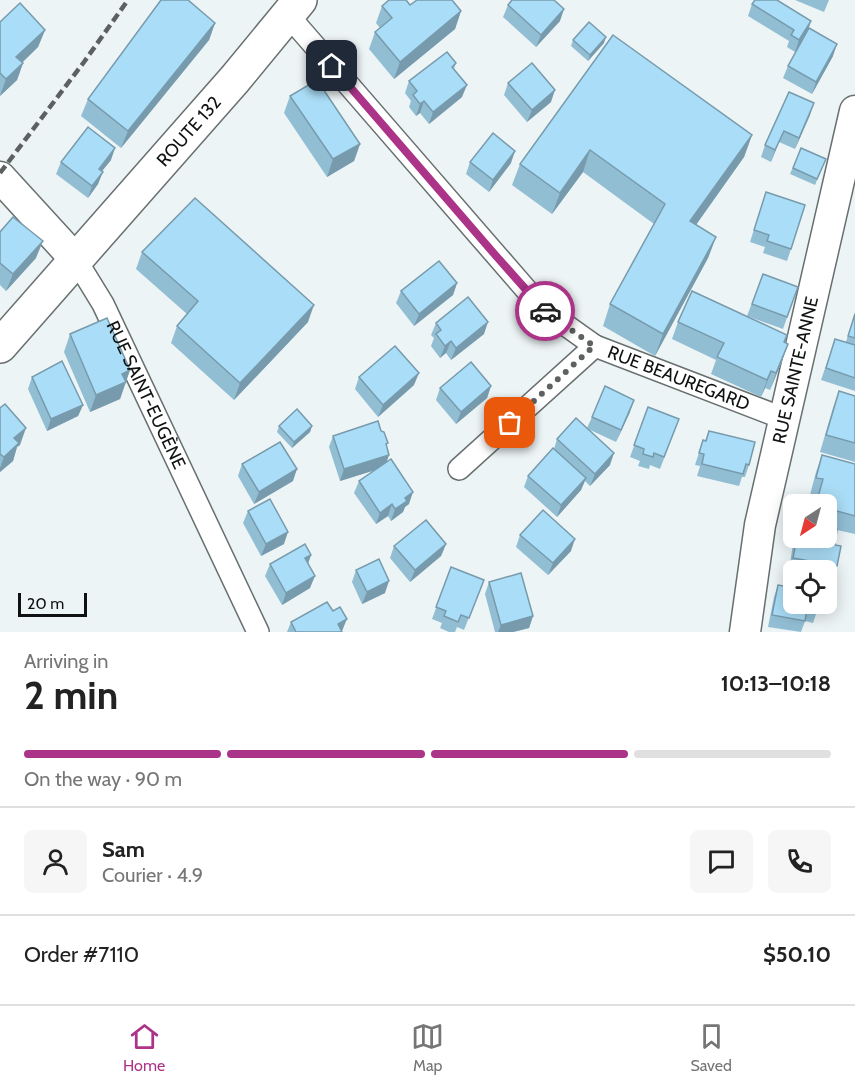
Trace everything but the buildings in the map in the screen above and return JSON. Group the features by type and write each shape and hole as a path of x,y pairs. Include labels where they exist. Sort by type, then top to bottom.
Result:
{"main road":[{"name":"ROUTE 132","path":"0,346 235,80 294,7"}],"street":[{"name":"RUE BEAUREGARD","path":"294,7 543,309 594,346 784,419"},
{"name":"RUE SAINTE-ANNE","path":"745,632 760,525 855,111"},
{"name":"RUE SAINT-EUGÈNE","path":"0,177 76,260 103,304 258,632"},
{"path":"459,469 594,346"}],"railway":[{"path":"0,173 128,0"}],"way so far":[{"path":"510,423 594,346 545,311"}],"route":[{"path":"332,66 545,311"}]}
